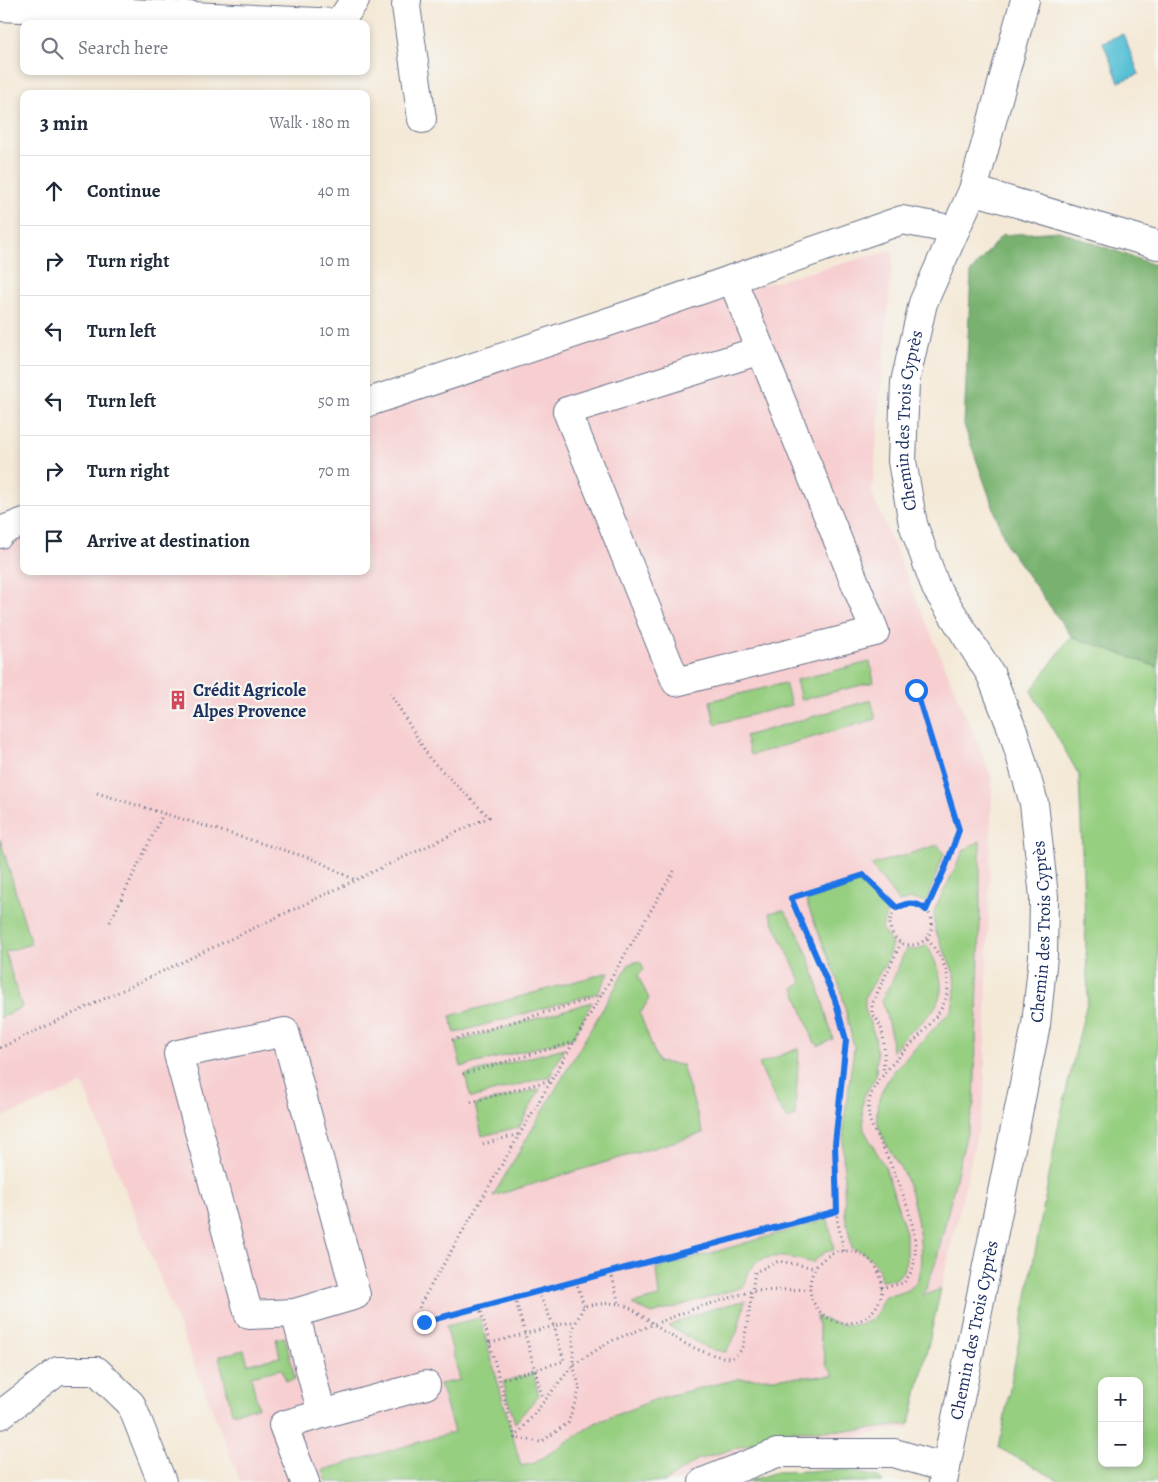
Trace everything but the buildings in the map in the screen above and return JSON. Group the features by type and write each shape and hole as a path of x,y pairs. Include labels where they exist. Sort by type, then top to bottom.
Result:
{"street":[{"path":"341,20 355,0"},
{"path":"407,0 406,6 422,119"},
{"name":"Chemin des Trois Cyprès","path":"945,1478 1036,1025 1043,956 1044,897 1034,803 1014,734 991,675 936,588 913,524 902,461 906,373 922,303 973,190 1025,0"},
{"path":"0,7 275,20"},
{"path":"973,190 1158,245"},
{"path":"370,402 902,220 955,230"},
{"path":"732,279 761,350 875,632 676,682 567,411 761,350"},
{"path":"0,534 3,530 20,524"},
{"path":"286,1032 356,1295 295,1313 249,1315 178,1054 286,1032"},
{"path":"295,1313 322,1414"},
{"path":"0,1415 58,1371 96,1372 132,1404 162,1482"},
{"path":"305,1482 283,1425 426,1385"},
{"path":"704,1482 777,1453 894,1453 945,1478"}],"path":[{"path":"916,690 959,830 946,866 926,910"},
{"path":"0,1048 489,817 430,759 389,691"},
{"path":"97,794 316,860 355,880"},
{"path":"110,922 163,814"},
{"path":"674,871 419,1306 424,1322 837,1211"},
{"path":"844,1251 837,1211 836,1136 846,1040 835,1000 791,898 864,875 897,908"},
{"path":"909,903 916,904 926,910 932,923 927,939 910,946 901,942 892,934 890,920 897,908 909,903"},
{"path":"882,1288 904,1283 912,1270 915,1248 907,1200 873,1132 869,1120 870,1099 883,1075 940,1013 948,991 946,966 927,939"},
{"path":"883,1075 884,1037 880,1021 872,1014 872,1004 901,942"},
{"path":"452,1040 602,996"},
{"path":"462,1074 575,1042"},
{"path":"471,1102 552,1080"},
{"path":"483,1144 520,1134"},
{"path":"844,1251 855,1252 866,1257 880,1276 882,1288 879,1300 872,1310 863,1318 846,1322 828,1318 819,1310 812,1301 810,1290 811,1278 815,1268 833,1253 844,1251"},
{"path":"584,1306 619,1304 642,1315 653,1324 699,1350 716,1358 732,1358 742,1349 755,1272 779,1261 815,1268"},
{"path":"611,1272 619,1304"},
{"path":"515,1438 541,1442 568,1423 580,1388 573,1365 573,1328 584,1306 576,1281"},
{"path":"515,1438 573,1365 611,1342 690,1310 752,1291 810,1290"},
{"path":"538,1291 554,1326 564,1361"},
{"path":"514,1298 544,1400"},
{"path":"480,1308 515,1438"},
{"path":"490,1343 576,1321"},
{"path":"500,1380 564,1361 573,1365"}],"shaded area":[{"path":"893,250 872,494 992,778 984,1104 909,1428 708,1462 677,1482 241,1482 83,1084 0,1118 0,534 20,518 20,575 370,575 370,390"}],"green space":[{"path":"1059,231 1158,266 1158,667 1071,636 1007,546 964,425 971,272 1002,235"},
{"path":"1071,636 1158,667 1158,1482 1062,1482 999,1448 1059,1122 1088,998 1079,775 1031,691"},
{"path":"870,662 874,682 801,700 796,680"},
{"path":"785,683 791,705 715,724 710,701"},
{"path":"871,700 876,719 751,755 745,736"},
{"path":"0,839 31,944 5,952 22,1007 0,1018"},
{"path":"980,841 980,926 974,1103 936,1262 923,1296 941,1289 910,1424 864,1430 792,1431 697,1460 665,1482 327,1482 323,1470 454,1432 440,1384 460,1380 446,1326 480,1318 521,1466 535,1463 595,1423 659,1398 738,1379 834,1376 826,1364 816,1316 846,1325 869,1321 877,1314 882,1300 886,1296 910,1289 916,1282 919,1272 921,1260 919,1230 913,1200 902,1170 878,1126 877,1106 883,1088 893,1072 952,1009 955,993 954,973 935,930 934,911 964,850"},
{"path":"938,845 944,854 926,902 911,899 899,902 871,865"},
{"path":"861,881 887,910 882,927 892,944 887,961 865,997 865,1009 875,1037 877,1053 876,1076 864,1096 862,1108 864,1130 885,1167 906,1233 906,1260 903,1271 896,1279 881,1281 878,1269 872,1260 852,1248 845,1214 844,1122 854,1048 841,990 806,901"},
{"path":"783,910 800,936 807,953 833,1039 819,1046 814,1042 794,988 802,983 769,913"},
{"path":"927,945 939,973 940,995 937,1004 930,1014 905,1036 892,1052 891,1035 882,999 906,949 917,950"},
{"path":"640,961 644,969 638,976 649,999 640,1014 658,1062 682,1065 703,1133 493,1196 629,964"},
{"path":"609,972 598,993 455,1033 450,1016"},
{"path":"592,1002 573,1038 461,1067 456,1042"},
{"path":"564,1048 550,1076 471,1098 465,1075"},
{"path":"799,1048 795,1116 788,1120 778,1106 759,1064"},
{"path":"540,1089 519,1127 482,1136 475,1105"},
{"path":"828,1219 834,1250 825,1252 812,1263 797,1259 771,1257 756,1262 751,1268 743,1287 652,1314 632,1304 659,1297 656,1269"},
{"path":"745,1301 737,1332 726,1352 709,1349 669,1326 706,1311"},
{"path":"285,1337 295,1379 286,1381 282,1369 251,1376 258,1407 232,1413 219,1356 244,1350 248,1364 280,1357 276,1339"},
{"path":"533,1373 539,1395 515,1423 503,1382"},
{"path":"844,1470 878,1477 882,1482 746,1482 776,1472"}],"water":[{"path":"1123,34 1139,74 1119,82 1103,42"}],"place":[{"name":"Crédit Agricole Alpes Provence","path":"178,700"}],"route":[{"path":"424,1322 837,1211 836,1120 846,1040 835,1000 791,898 864,875 897,908 909,903 922,906 926,910 946,866 959,830 916,690"}]}
